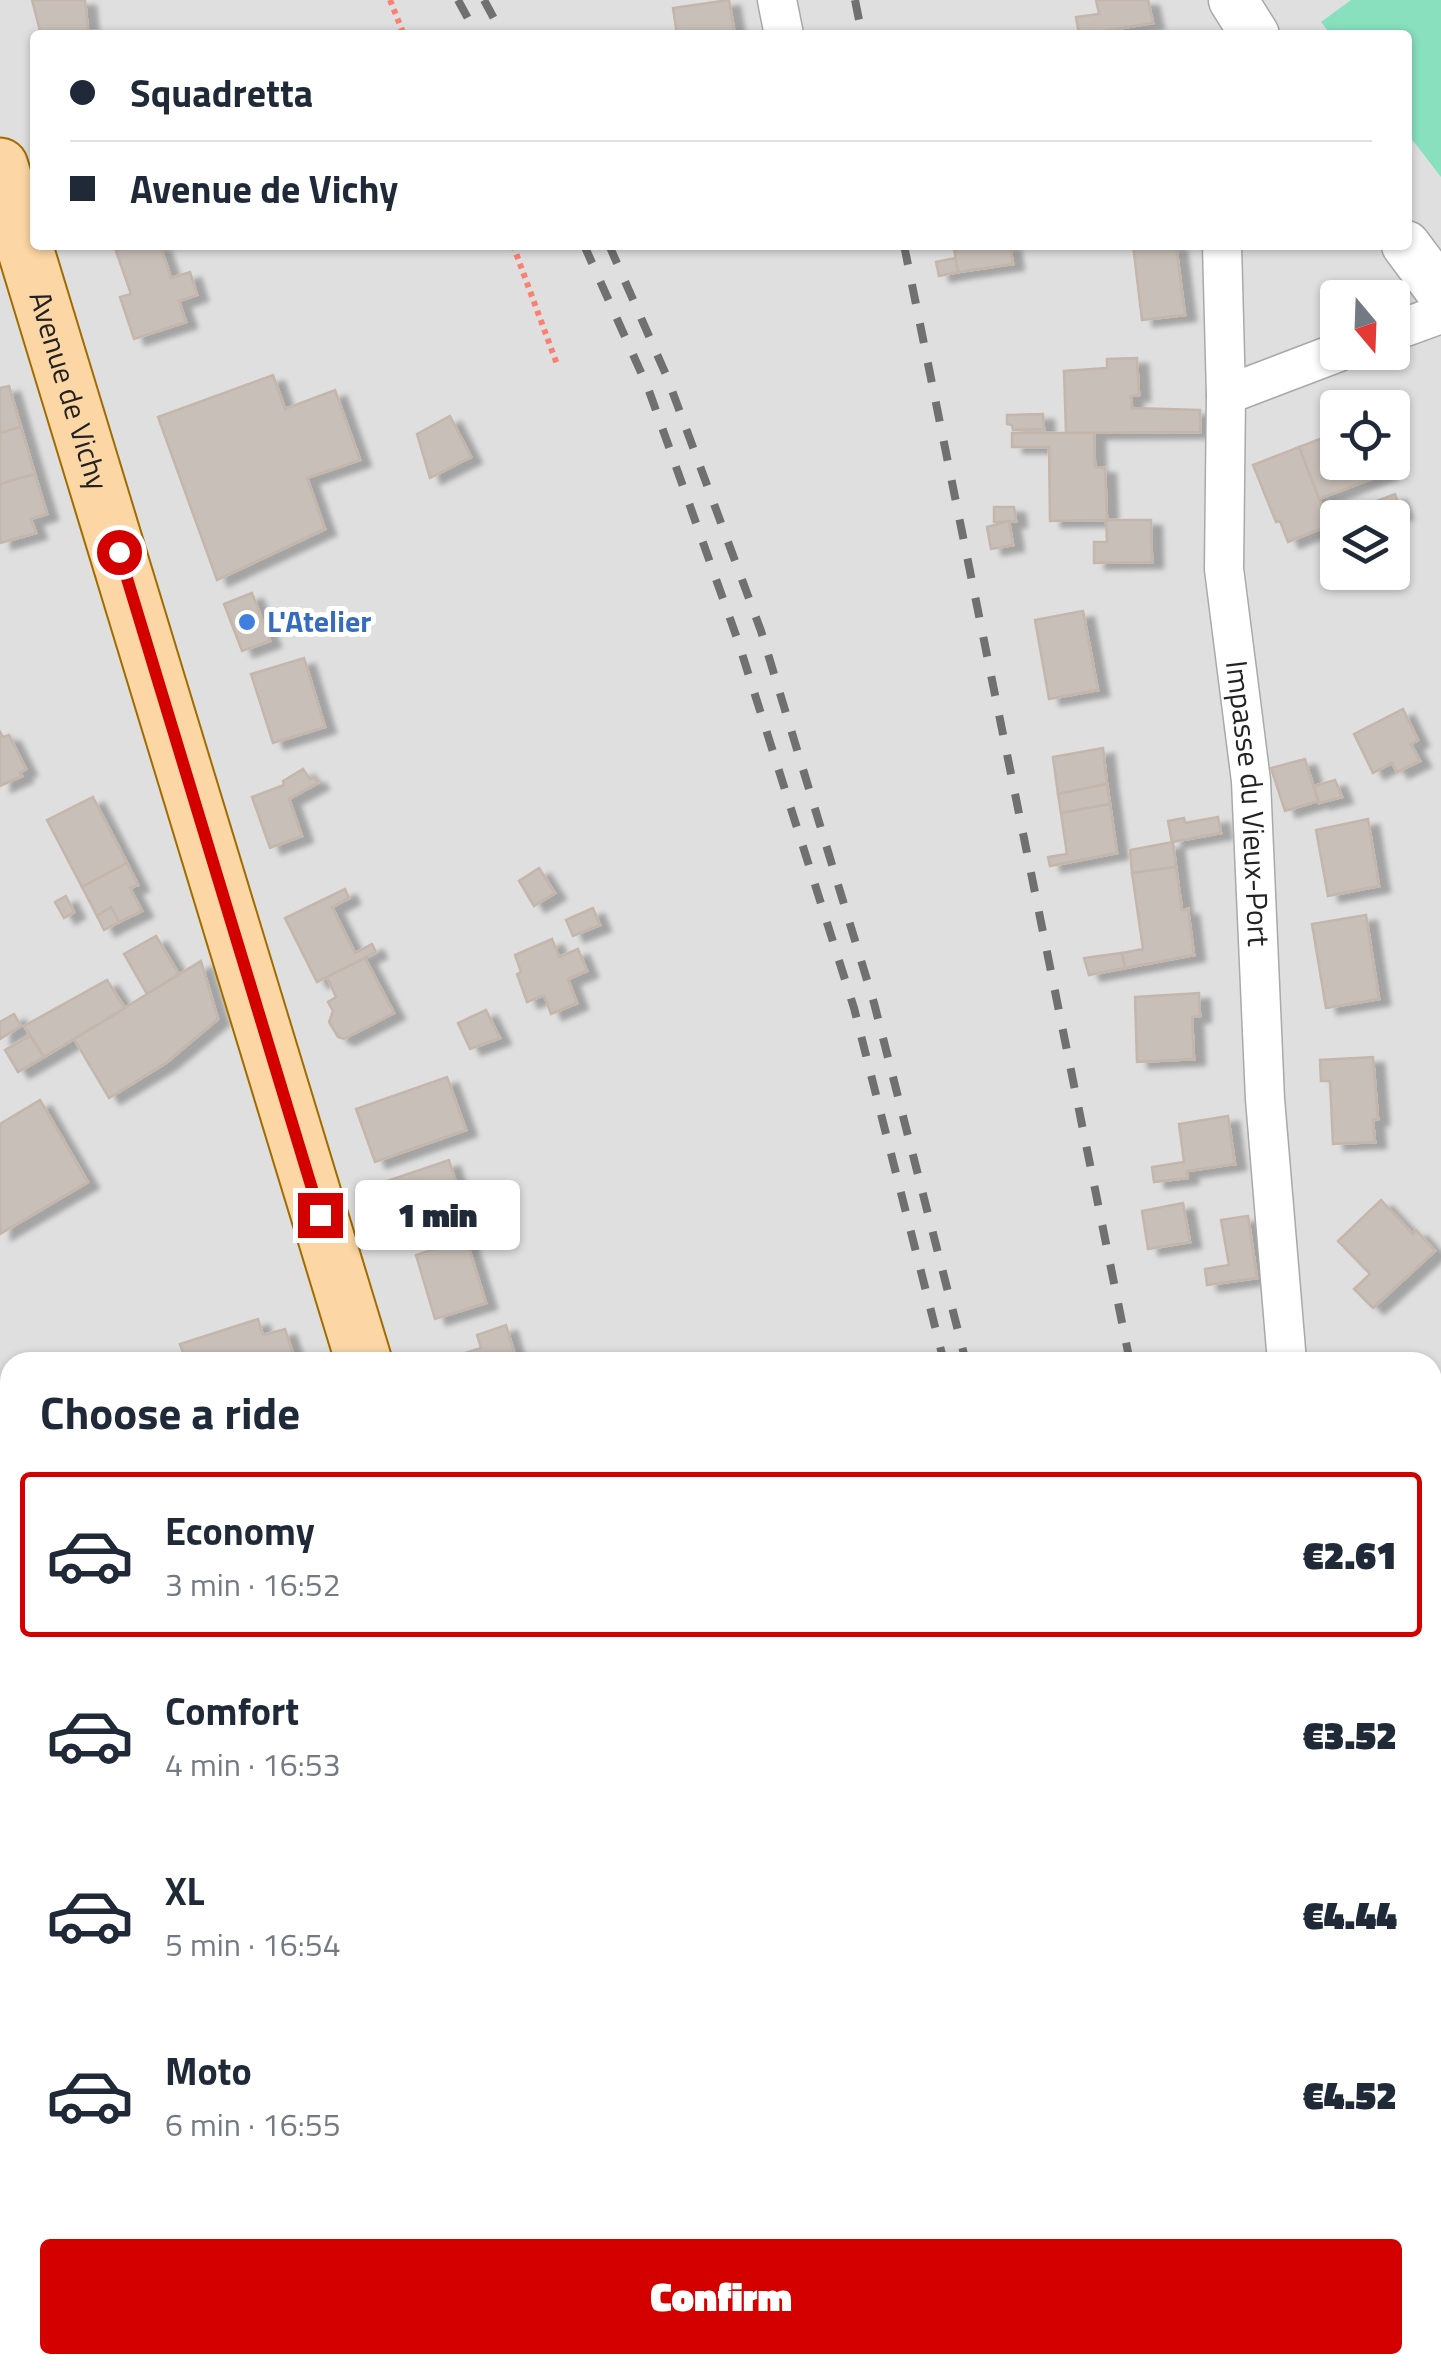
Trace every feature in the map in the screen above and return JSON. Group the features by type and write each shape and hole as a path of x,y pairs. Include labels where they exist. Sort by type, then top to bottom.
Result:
{"main road":[{"name":"Avenue de Vichy","path":"0,166 14,269 141,623 361,1352"}],"street":[{"path":"777,0 783,30"},
{"path":"1233,0 1252,30"},
{"name":"Impasse du Vieux-Port","path":"1222,250 1226,394 1224,568 1251,780 1265,1100 1287,1352"},
{"path":"1410,250 1441,292"},
{"path":"1410,325 1441,314"},
{"path":"1226,394 1320,359"}],"path":[{"path":"390,0 402,30"},
{"path":"515,250 558,368"}],"shaded area":[{"path":"0,0 1441,0 1441,1352 0,1352"}],"green space":[{"path":"1351,0 1441,0 1441,177 1412,139 1412,30 1327,30 1321,22"}],"building":[{"path":"32,0 85,0 88,30 40,30"},
{"path":"729,0 734,30 676,30 673,8"},
{"path":"1096,0 1148,0 1153,23 1078,30 1076,17 1099,14"},
{"path":"162,250 171,278 190,272 197,295 179,301 186,322 134,339 120,297 131,294 116,251"},
{"path":"954,250 1011,250 1013,264 958,272"},
{"path":"1134,250 1177,250 1185,315 1142,320"},
{"path":"955,258 958,272 939,276 936,262"},
{"path":"1137,358 1139,395 1131,396 1132,408 1200,410 1200,432 1066,433 1064,371 1107,368 1107,359"},
{"path":"273,375 285,409 335,390 360,460 307,478 325,529 217,580 158,417"},
{"path":"9,386 21,427 0,433 0,388"},
{"path":"1043,414 1044,429 1013,430 1007,424 1007,415"},
{"path":"450,416 471,457 430,478 417,434"},
{"path":"21,427 35,474 0,484 0,433"},
{"path":"1012,433 1094,433 1095,467 1105,468 1107,520 1050,521 1049,447 1012,447"},
{"path":"1320,439 1320,480 1369,480 1319,499 1299,447"},
{"path":"1299,447 1320,502 1320,529 1288,542 1253,465"},
{"path":"35,474 47,514 31,519 36,533 0,543 0,484"},
{"path":"994,507 1014,507 1016,521 994,522"},
{"path":"1106,520 1151,520 1152,562 1094,563 1094,542 1107,542"},
{"path":"1009,521 1013,545 991,549 987,527"},
{"name":"L'Atelier","path":"252,593 270,641 242,651 224,604"},
{"path":"1083,611 1098,690 1049,699 1035,620"},
{"path":"304,658 325,727 273,743 251,674"},
{"path":"1403,709 1418,740 1411,744 1420,761 1397,772 1392,763 1373,773 1354,734"},
{"path":"0,732 3,737 9,735 26,769 20,773 22,776 0,786"},
{"path":"1103,748 1107,784 1058,794 1053,757"},
{"path":"1305,759 1318,801 1285,811 1271,768"},
{"path":"303,769 318,783 289,799 302,836 270,848 252,797 284,785 283,781"},
{"path":"1335,780 1342,797 1319,803 1314,786"},
{"path":"1107,784 1110,804 1061,813 1058,794"},
{"path":"93,797 127,863 82,887 47,820"},
{"path":"1110,804 1117,853 1050,866 1048,857 1067,854 1061,813"},
{"path":"1218,817 1221,833 1172,842 1168,821 1184,818 1185,823"},
{"path":"1368,819 1379,886 1328,896 1316,830"},
{"path":"1173,842 1176,867 1132,873 1130,850"},
{"path":"127,863 138,885 130,888 142,911 119,922 111,907 97,916 82,887"},
{"path":"1176,867 1182,910 1188,909 1194,955 1125,968 1122,953 1143,949 1132,873"},
{"path":"539,868 555,893 534,906 519,881"},
{"path":"345,889 349,898 332,907 355,953 372,944 376,952 317,982 285,918"},
{"path":"66,896 74,912 64,918 55,902"},
{"path":"111,907 119,922 104,930 97,916"},
{"path":"593,908 600,925 573,936 566,920"},
{"path":"1366,915 1379,999 1326,1008 1312,924"},
{"path":"156,936 179,974 147,994 124,954"},
{"path":"552,939 559,957 578,949 587,971 568,979 577,1003 551,1014 544,995 527,1002 515,955"},
{"path":"1122,953 1125,968 1089,975 1084,958"},
{"path":"365,958 394,1013 344,1039 338,1037 329,1022 333,1011 328,1002 336,997 327,977"},
{"path":"201,961 218,1019 166,1063 109,1098 74,1039"},
{"path":"107,980 125,1008 44,1057 24,1026"},
{"path":"1199,993 1200,1016 1192,1017 1194,1059 1137,1062 1135,997"},
{"path":"486,1010 500,1038 470,1049 458,1023"},
{"path":"14,1014 21,1026 0,1039 0,1022"},
{"path":"30,1036 44,1057 18,1072 5,1050"},
{"path":"1373,1057 1378,1119 1373,1120 1375,1142 1333,1144 1330,1081 1321,1081 1320,1060"},
{"path":"447,1077 466,1130 375,1162 356,1109"},
{"path":"40,1100 88,1182 0,1234 0,1124"},
{"path":"1228,1116 1235,1164 1187,1171 1187,1178 1154,1182 1152,1167 1184,1162 1179,1124"},
{"path":"449,1160 458,1189 419,1202 425,1223 404,1230 387,1181"},
{"path":"1381,1200 1435,1251 1373,1308 1354,1289 1370,1274 1338,1241"},
{"path":"1183,1203 1190,1242 1148,1249 1142,1211"},
{"path":"1248,1216 1257,1278 1207,1285 1205,1269 1229,1265 1221,1220"},
{"path":"466,1239 486,1303 435,1319 416,1255"},
{"path":"258,1319 263,1335 285,1329 292,1352 183,1352 180,1344"},
{"path":"506,1325 514,1352 468,1352 481,1348 477,1335"}],"railway":[{"path":"458,0 474,30"},
{"path":"484,0 500,30"},
{"path":"855,0 861,30"},
{"path":"586,250 648,388 738,641 854,1008 941,1352"},
{"path":"611,250 667,377 761,631 874,1003 963,1352"},
{"path":"905,250 1128,1352"}],"place":[{"name":"L'Atelier","path":"247,622"}],"route":[{"path":"119,552 320,1215"}]}
